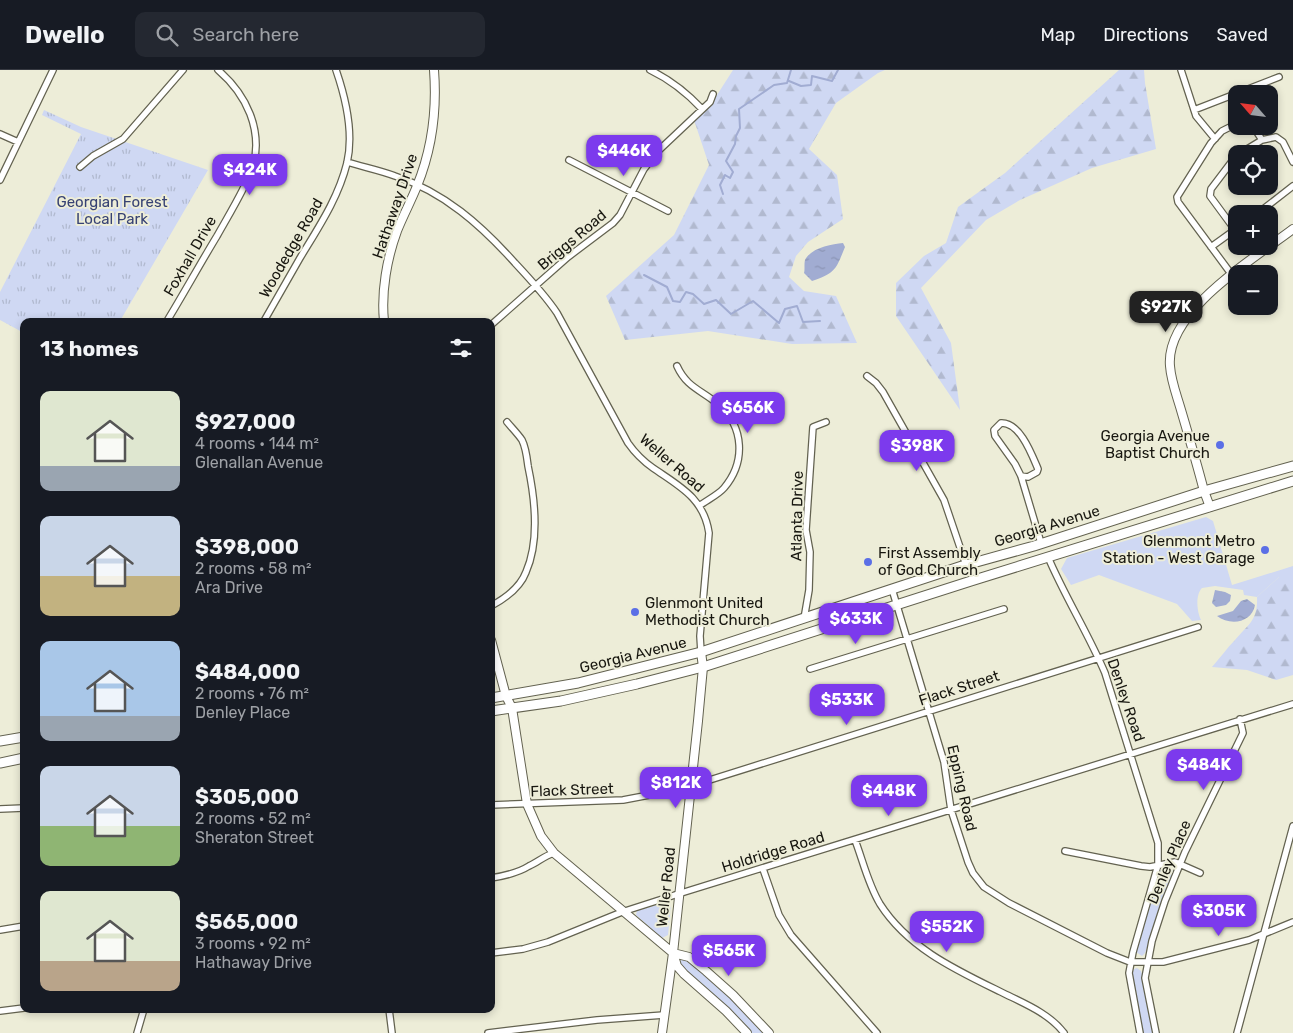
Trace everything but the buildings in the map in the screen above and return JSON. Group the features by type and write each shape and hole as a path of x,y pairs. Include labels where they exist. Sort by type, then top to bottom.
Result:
{"main road":[{"name":"Georgia Avenue","path":"495,697 578,683 701,652 966,565 1204,491 1293,466"},
{"name":"Georgia Avenue","path":"495,710 561,701 703,668 896,605 1293,481"},
{"path":"0,741 20,738"},
{"path":"0,763 20,759"}],"street":[{"path":"0,180 53,70"},
{"path":"80,167 93,156 123,139 183,70"},
{"name":"Foxhall Drive","path":"169,318 231,211 252,170 256,152 254,123 247,106 230,80 218,70"},
{"name":"Woodedge Road","path":"266,318 331,207 347,162 348,115 336,70"},
{"name":"Hathaway Drive","path":"384,318 384,295 388,260 397,231 418,185 429,149 434,111 434,70"},
{"path":"650,70 680,87 702,109"},
{"path":"1181,70 1196,116 1202,126 1215,139"},
{"path":"1260,85 1279,77"},
{"name":"Briggs Road","path":"495,322 568,257 613,223 620,215 644,169 657,152 710,102 713,94"},
{"path":"1194,110 1228,97"},
{"path":"1228,128 1222,131 1215,139 1177,197 1178,202 1228,270"},
{"path":"0,134 18,142"},
{"path":"1259,135 1262,140"},
{"path":"1254,145 1262,140 1276,137 1283,142 1293,162"},
{"path":"569,160 668,211"},
{"name":"Weller Road","path":"347,162 396,176 418,185 446,200 475,221 492,237 546,297 557,313 628,443 645,462 681,486 699,506 707,522 709,533 700,636 703,668 673,953 662,1033"},
{"path":"1228,168 1211,189 1210,196 1228,220"},
{"path":"1269,205 1293,186"},
{"path":"1245,265 1293,229"},
{"path":"1211,247 1228,235"},
{"path":"1210,507 1174,384 1170,366 1170,353 1178,333 1195,306 1208,293 1228,278"},
{"path":"678,366 686,382 718,404 726,412 737,430 739,442 739,457 732,476 723,489 699,506"},
{"path":"867,376 883,392 944,500 966,565"},
{"path":"495,604 502,601 517,587 526,573 532,556 534,525 533,489 525,449 521,440 507,422"},
{"name":"Atlanta Drive","path":"804,618 809,590 810,552 806,530 813,427 826,422"},
{"path":"1021,476 1028,477 1037,472 1038,469 1029,447 1022,437 1012,425 1006,422 1001,423 994,430 995,436 1015,464 1021,476 1041,543"},
{"name":"Denley Road","path":"1048,557 1062,589 1098,657 1158,843 1158,865 1130,962 1129,973 1140,1033"},
{"name":"Epping Road","path":"892,590 930,711 944,762 952,810 968,862 973,873 984,886 1009,903 1107,953 1130,962 1164,962 1249,940 1293,922"},
{"path":"810,669 1004,609"},
{"name":"Flack Street","path":"495,806 623,800 690,786 1198,627"},
{"path":"495,655 506,696 512,708 527,804 541,836 554,853 622,912 673,953 689,957 733,996 769,1033"},
{"name":"Holdridge Road","path":"495,952 523,949 548,942 622,912 678,894 1293,704"},
{"name":"Denley Place","path":"1146,963 1162,909 1181,864 1238,746 1243,733 1240,719"},
{"path":"0,810 20,808"},
{"path":"1236,1033 1293,826"},
{"path":"855,840 870,884 880,903 906,936 935,958 1039,1011 1060,1027 1064,1033"},
{"path":"1065,851 1150,867 1175,862 1200,873"},
{"path":"495,878 528,867 544,856 554,853"},
{"path":"763,869 779,914 791,935 877,1033"},
{"path":"0,930 20,927"},
{"path":"673,953 677,966 684,974 720,1005 747,1033"},
{"path":"1146,963 1145,978 1156,1033"},
{"path":"0,1011 20,1008"},
{"path":"137,1033 143,1013"},
{"path":"390,1013 392,1033"},
{"path":"488,1033 597,1020 664,1015"}],"green space":[{"path":"733,70 885,70 836,103 809,149 837,175 843,219 808,242 796,256 789,277 804,291 836,296 857,343 792,344 708,331 625,340 606,296 674,235 709,165 694,120 717,95"},
{"path":"1119,70 1144,70 1156,149 1092,168 1020,200 986,220 921,288 951,343 960,410 896,316 896,283 924,256 946,243 958,207 1005,173"},
{"name":"Georgian Forest Local Park","path":"44,110 81,127 208,170 122,318 20,318 20,331 0,320 0,292 81,134 42,115"},
{"path":"1206,517 1213,521 1232,585 1293,566 1293,577 1279,577 1257,597 1244,595 1243,590 1215,586 1202,588 1198,595 1197,604 1201,620 1192,621 1177,604 1099,575 1071,585 1061,569 1067,558"},
{"path":"1279,577 1293,577 1293,675 1276,680 1247,670 1212,667 1252,621 1256,611 1257,597"},
{"path":"1163,866 1173,871 1145,953 1142,956 1136,952 1160,869"},
{"path":"667,902 671,905 668,935 662,938 636,915 637,911"},
{"path":"681,959 690,963 712,980 765,1033 751,1033 680,965"},
{"path":"1137,968 1141,971 1143,977 1153,1033 1143,1033 1132,974 1134,969"}],"water":[{"path":"843,243 845,247 831,273 812,281 804,273 805,260 812,252 827,246"},
{"path":"1215,590 1231,595 1230,601 1226,605 1216,607 1212,603"},
{"path":"1247,599 1255,605 1250,616 1245,619 1234,622 1217,616 1233,611 1241,601"}],"waterway":[{"path":"723,194 720,185 725,175 730,178 733,172 726,161 735,144 740,128 739,109 774,85 787,83 791,70"},
{"path":"789,81 801,86 811,85 812,76 832,81 838,70"},
{"path":"644,275 667,287 673,301 680,302 686,292 693,294 704,304 716,300 731,314 753,301 779,323 785,309 797,306 803,322 820,321"}],"place":[{"name":"Georgia Avenue Baptist Church","path":"1220,445"},
{"name":"Glenmont Metro Station - West Garage","path":"1265,550"},
{"name":"First Assembly of God Church","path":"868,562"},
{"name":"Glenmont United Methodist Church","path":"635,612"}]}
